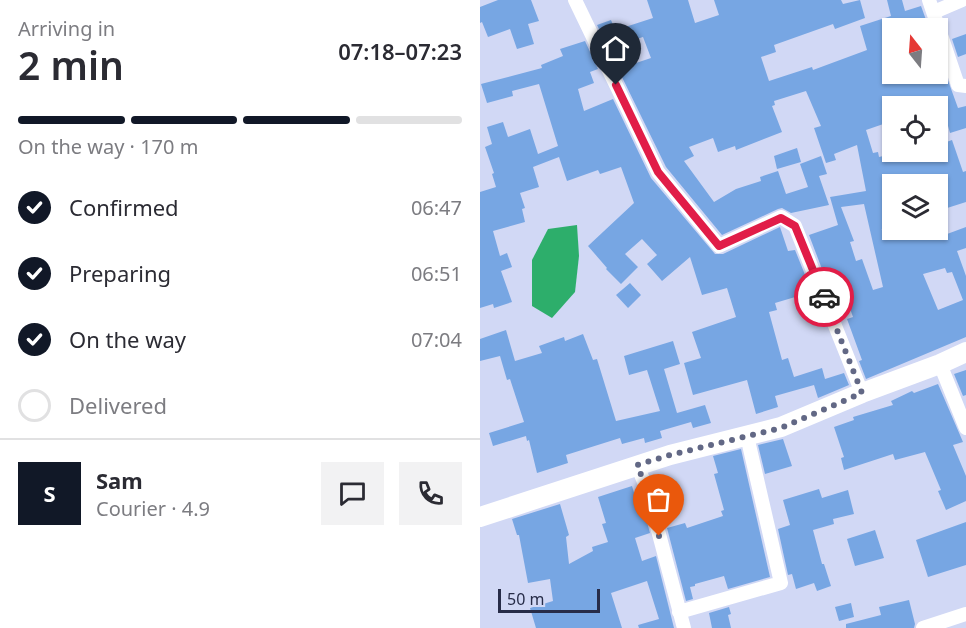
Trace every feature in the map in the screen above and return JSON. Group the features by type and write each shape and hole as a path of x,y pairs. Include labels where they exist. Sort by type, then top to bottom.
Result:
{"street":[{"path":"575,0 658,172 719,246 781,218 795,226 862,393"},
{"path":"962,0 931,6 958,85 966,86"},
{"path":"480,517 670,455 781,428 966,352"},
{"path":"940,364 966,428"},
{"path":"678,612 781,583 747,436"},
{"path":"637,465 647,489 684,628"},
{"path":"923,628 966,614"}],"shaded area":[{"path":"577,225 579,256 575,292 552,318 532,306 532,260 548,229"}],"building":[{"path":"498,0 531,0 539,21 528,24 534,44 517,49 510,29 488,37 482,22 480,23 480,7"},
{"path":"647,0 688,0 695,23 719,15 714,0 841,0 843,4 860,0 865,18 835,29 833,24 774,45 776,52 761,57 769,81 812,67 813,70 867,50 860,26 882,19 882,84 948,84 948,80 958,108 966,106 966,128 950,133 948,96 882,96 882,124 866,130 873,153 878,152 879,157 882,156 882,162 948,162 948,141 952,140 963,172 966,171 966,202 948,208 948,174 882,174 881,230 882,240 948,240 948,234 966,227 966,248 957,251 966,276 966,337 866,379 859,361 862,360 847,319 853,317 842,286 830,290 809,235 838,225 830,197 866,191 857,145 834,154 836,160 826,163 814,128 821,126 806,91 774,101 775,105 772,106 782,132 736,150 735,146 718,152 713,138 689,147 694,156 684,161 714,202 736,189 761,181 760,177 778,171 786,194 808,187 800,164 821,156 827,174 819,176 829,205 791,213 782,208 778,209 722,235 666,167 618,69 651,58 643,37 621,44 616,30 653,18","holes":["864,204 883,287 873,290 862,259 856,261 850,242 854,241 841,207","945,268 947,273 952,272 963,300 938,310 923,274"]},
{"path":"887,0 902,0 905,11 921,6 925,18 885,18 891,16"},
{"path":"611,20 616,32 603,37 597,25"},
{"path":"966,34 966,54 958,57 952,39"},
{"path":"585,41 598,69 590,72 594,83 578,89 584,111 613,99 651,178 715,254 723,254 780,227 788,251 795,250 812,292 775,303 777,310 769,312 782,360 788,358 794,377 822,368 825,379 844,373 849,385 818,398 814,385 775,396 778,407 756,414 747,380 693,395 684,363 701,358 692,332 736,317 727,288 702,295 690,257 662,281 647,264 657,255 642,239 625,254 638,267 621,284 606,269 588,246 634,203 621,167 600,174 598,170 567,181 559,157 533,167 539,187 520,193 525,208 522,209 525,222 493,231 500,256 507,253 512,267 501,271 512,302 494,308 493,304 480,308 480,192 496,187 485,147 492,144 487,127 503,122 508,137 530,129 538,154 558,146 539,84 512,91 513,96 487,103 481,84 542,68 541,65 563,56 560,49"},
{"path":"797,148 801,162 777,169 774,156"},
{"path":"630,283 641,295 628,308 616,295"},
{"path":"506,330 515,361 542,353 539,346 564,337 565,341 583,334 593,360 597,359 616,421 660,411 647,370 629,375 624,356 673,341 680,364 664,369 677,413 705,405 711,423 693,428 691,422 660,431 662,438 645,443 644,438 622,444 620,438 566,455 568,463 537,473 526,436 493,446 489,433 524,422 500,356 480,361 480,339"},
{"path":"966,370 966,395 963,396 954,374"},
{"path":"938,384 963,442 953,445 966,476 966,501 946,510 938,491 941,490 925,452 895,460 893,454 844,470 841,458 844,457 834,427 854,420 853,417 893,405 891,401 912,391 914,393"},
{"path":"783,439 792,466 765,474 758,445"},
{"path":"741,449 770,577 728,589 724,576 695,584 690,587 693,599 686,601 667,528 685,523 687,528 723,516 721,511 724,510 714,474 718,473 713,456"},
{"path":"632,486 640,512 644,511 650,533 635,538 642,561 656,556 674,628 639,628 638,625 659,619 647,581 611,593 622,628 536,628 530,608 553,601 550,579 528,583 519,535 517,535 512,519 560,504 569,535 566,537 569,564 593,551 592,547 608,542 602,524 606,523 598,497"},
{"path":"819,489 822,498 848,490 854,514 833,519 834,524 813,530 822,564 824,564 831,586 817,591 814,583 796,589 792,574 788,575 778,529 790,525 783,500"},
{"path":"966,522 966,565 928,577 916,540"},
{"path":"875,530 884,558 855,566 847,539"},
{"path":"909,600 914,628 846,628 846,624 881,615 879,607"},
{"path":"851,603 854,617 839,621 835,607"},
{"path":"729,607 731,628 712,628 709,613"}],"way so far":[{"path":"659,536 647,489 637,465 781,428 862,393 824,297"}],"route":[{"path":"616,85 658,172 719,246 781,218 795,226 824,297"}]}
